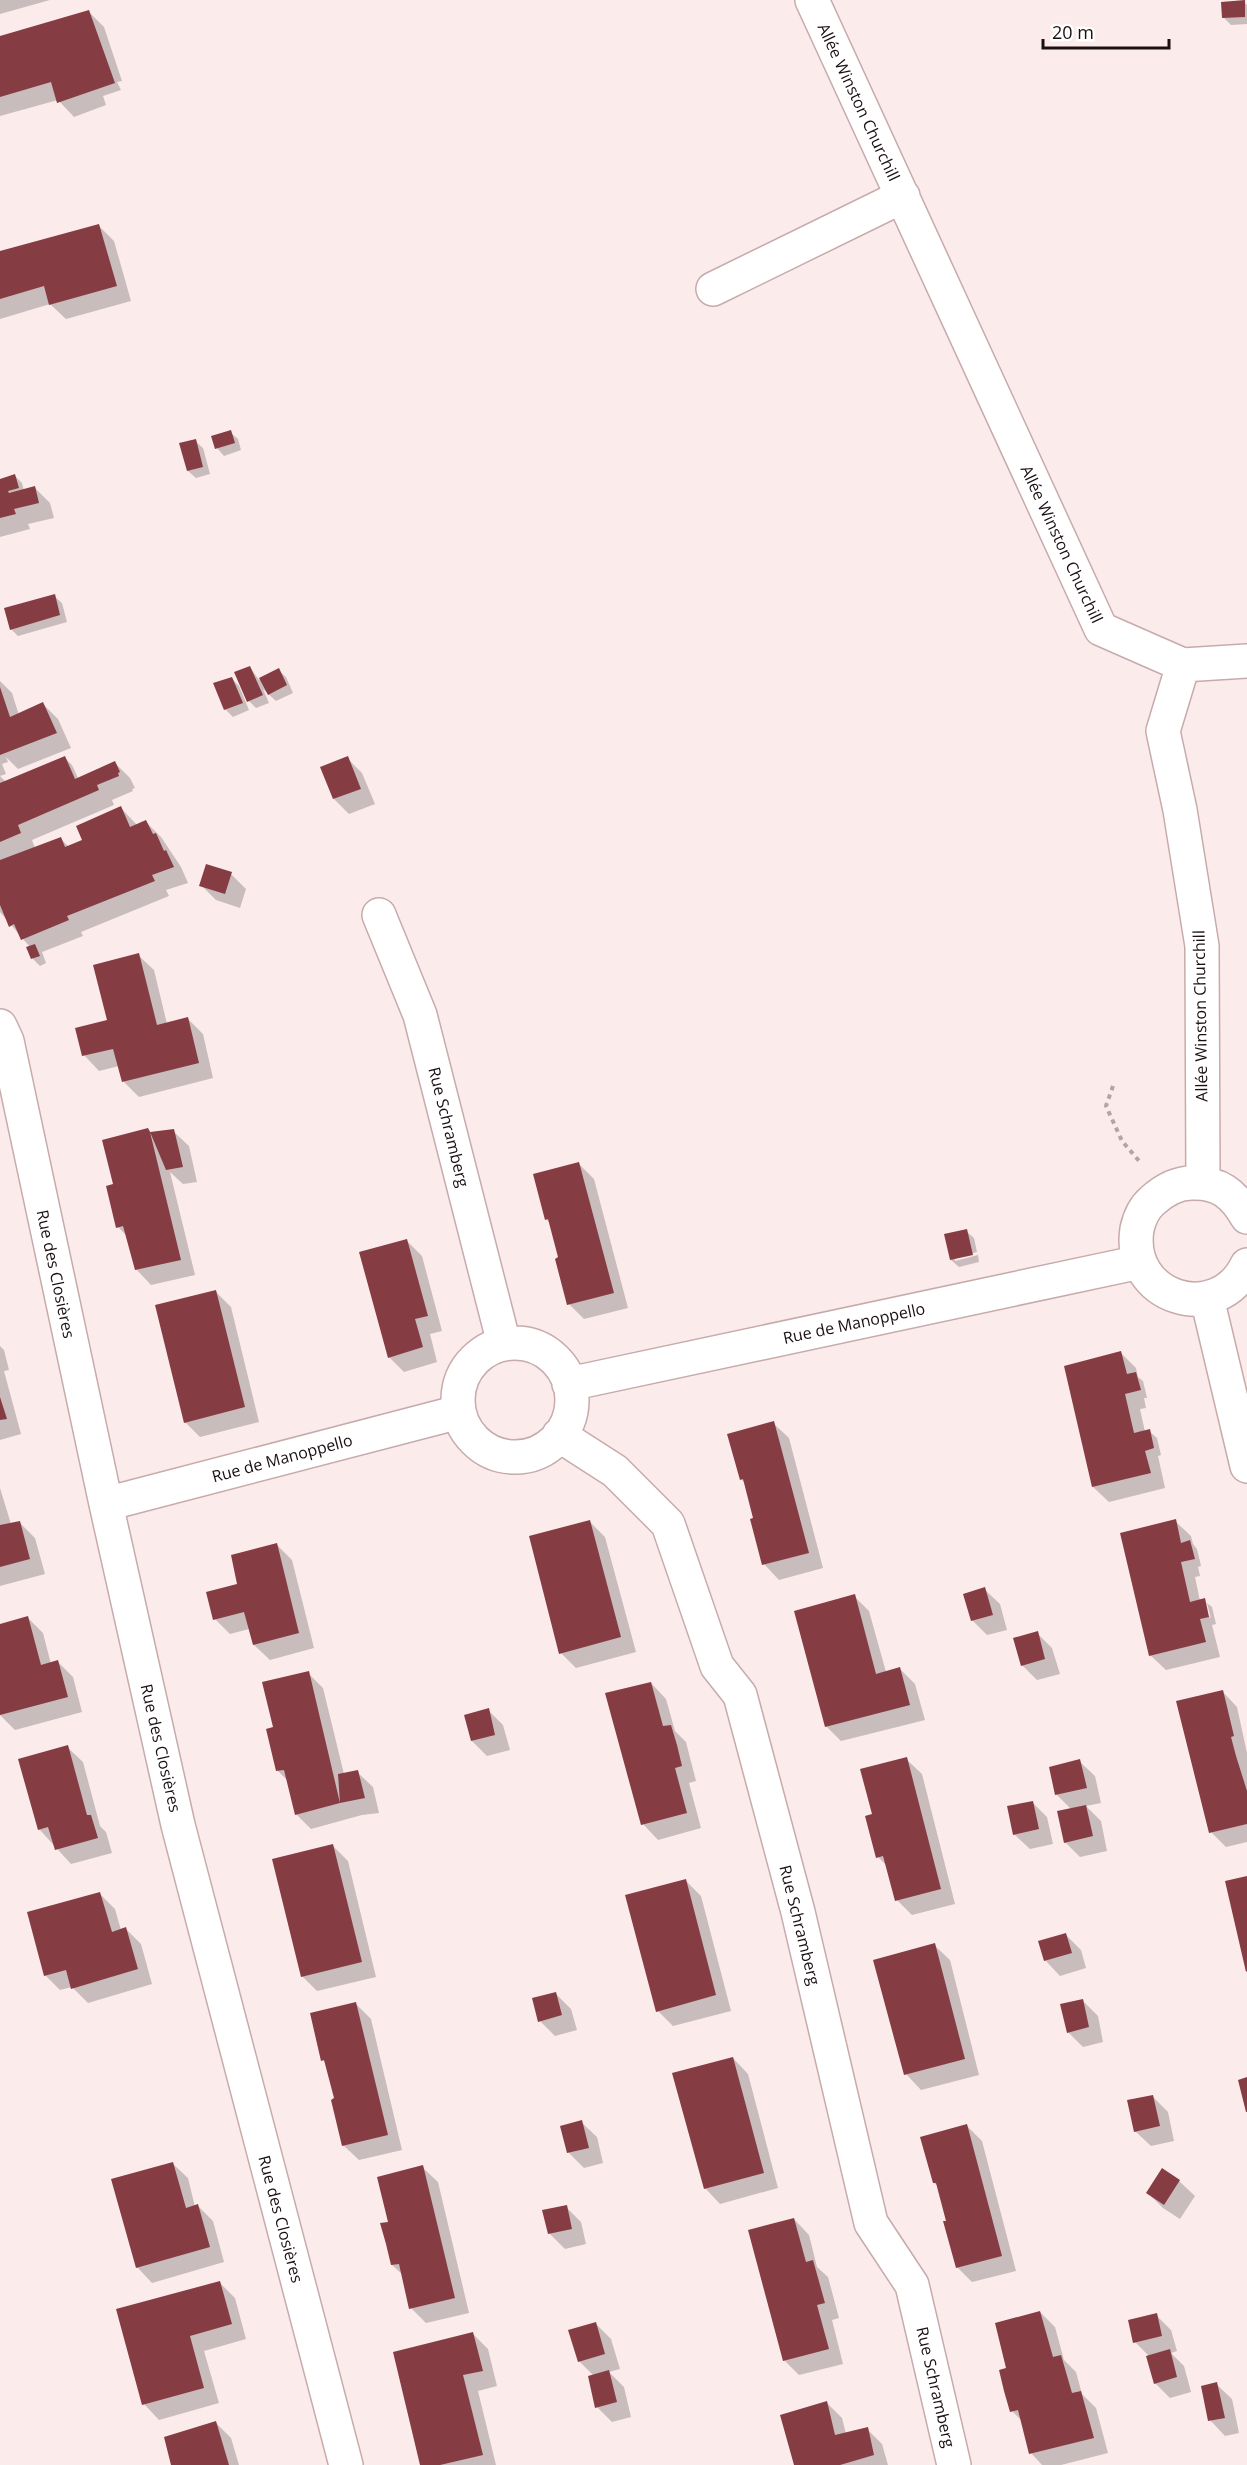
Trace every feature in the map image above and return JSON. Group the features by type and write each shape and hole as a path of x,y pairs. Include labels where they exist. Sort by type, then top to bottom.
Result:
{"street":[{"name":"Allée Winston Churchill","path":"812,0 1101,629 1183,665 1163,731 1180,810 1202,946 1203,1183"},
{"path":"714,289 903,196"},
{"path":"1183,665 1247,661"},
{"name":"Rue Schramberg","path":"379,915 420,1015 504,1344"},
{"name":"Rue des Closières","path":"0,1026 7,1041 106,1504 178,1825 345,2465"},
{"path":"1247,1216 1238,1201 1222,1188 1203,1183 1182,1183 1163,1191 1148,1204 1139,1222 1135,1242 1140,1262 1155,1283 1177,1297 1192,1300 1207,1298 1226,1290 1241,1276 1247,1264"},
{"name":"Rue de Manoppello","path":"569,1384 1140,1262"},
{"path":"1207,1298 1247,1466"},
{"path":"504,1344 529,1346 551,1356 562,1369 569,1384 572,1398 567,1424 551,1444 532,1454 510,1457 489,1451 475,1442 465,1428 459,1412 458,1394 463,1377 473,1361 487,1350 504,1344"},
{"name":"Rue de Manoppello","path":"106,1504 459,1412"},
{"name":"Rue Schramberg","path":"560,1435 615,1471 668,1524 717,1666 740,1695 798,1912 871,2223 912,2285 954,2465"}],"path":[{"path":"1113,1086 1106,1106 1122,1141 1163,1191"}],"building":[{"path":"1245,0 1245,17 1222,18 1221,2"},
{"path":"89,10 115,83 57,103 51,82 0,97 0,36"},
{"path":"99,224 117,286 49,305 44,286 0,299 0,251"},
{"path":"231,430 235,443 215,449 211,436"},
{"path":"196,439 203,467 187,471 179,443"},
{"path":"15,474 19,488 8,491 9,493 35,486 39,503 14,509 16,514 0,518 0,479"},
{"path":"55,594 60,615 10,630 4,608"},
{"path":"250,666 263,695 247,702 234,672"},
{"path":"279,668 287,685 268,695 259,678"},
{"path":"232,677 243,703 224,710 213,683"},
{"path":"0,687 10,717 43,702 57,733 0,755"},
{"path":"65,756 75,779 115,761 120,772 119,776 97,785 99,790 18,825 21,833 0,842 0,783"},
{"path":"348,756 361,789 333,799 320,767"},
{"path":"121,806 130,827 146,820 153,834 156,833 174,867 152,875 155,881 67,916 69,920 21,940 14,924 9,927 0,905 0,860 61,837 65,847 82,840 76,826"},
{"path":"206,864 232,872 225,894 199,886"},
{"path":"35,944 40,956 31,959 26,947"},
{"path":"139,953 157,1025 188,1017 199,1063 122,1082 113,1049 82,1056 75,1028 107,1020 93,965"},
{"path":"148,1128 181,1260 135,1270 123,1226 116,1228 106,1186 113,1184 102,1140"},
{"path":"174,1129 183,1167 166,1170 150,1132"},
{"path":"579,1162 614,1293 567,1305 555,1259 558,1257 533,1174"},
{"path":"967,1229 973,1255 950,1260 944,1234"},
{"path":"407,1239 428,1316 415,1319 423,1347 388,1358 359,1252"},
{"path":"216,1290 245,1407 184,1423 155,1305"},
{"path":"1121,1351 1127,1374 1136,1372 1141,1390 1125,1394 1134,1433 1150,1429 1154,1448 1145,1451 1151,1473 1092,1487 1064,1366"},
{"path":"0,1397 7,1419 0,1420"},
{"path":"774,1421 809,1553 762,1565 743,1479 740,1480 727,1434"},
{"path":"1176,1519 1181,1543 1190,1540 1195,1559 1181,1562 1190,1602 1205,1598 1209,1617 1200,1619 1206,1642 1149,1656 1120,1533"},
{"path":"590,1520 621,1637 559,1654 529,1536"},
{"path":"20,1521 30,1559 0,1567 0,1525"},
{"path":"277,1543 299,1633 253,1645 244,1612 213,1620 206,1592 237,1584 231,1555"},
{"path":"985,1587 993,1615 971,1621 963,1594"},
{"path":"855,1594 876,1674 900,1667 910,1705 825,1727 794,1611"},
{"path":"28,1616 41,1665 58,1660 68,1697 0,1715 0,1624"},
{"path":"1038,1631 1045,1659 1021,1666 1013,1638"},
{"path":"309,1671 340,1803 295,1815 284,1770 276,1771 266,1729 273,1727 262,1682"},
{"path":"651,1682 663,1726 671,1725 677,1745 682,1766 675,1768 687,1813 641,1825 605,1693"},
{"path":"1223,1690 1234,1736 1231,1737 1247,1791 1247,1824 1209,1833 1176,1701"},
{"path":"489,1708 495,1735 471,1741 464,1715"},
{"path":"68,1745 87,1815 91,1815 98,1838 55,1850 48,1827 38,1830 18,1759"},
{"path":"907,1757 941,1889 895,1901 883,1856 876,1858 865,1816 872,1814 860,1769"},
{"path":"1080,1759 1087,1788 1055,1795 1049,1767"},
{"path":"358,1770 365,1798 340,1803 338,1774"},
{"path":"1033,1801 1039,1829 1013,1835 1007,1806"},
{"path":"1086,1805 1093,1836 1064,1843 1057,1811"},
{"path":"333,1844 362,1962 301,1977 272,1859"},
{"path":"1247,1876 1247,1971 1246,1972 1225,1881"},
{"path":"686,1879 716,1995 656,2012 625,1895"},
{"path":"100,1892 112,1932 126,1927 138,1969 71,1989 66,1970 44,1976 27,1912"},
{"path":"1066,1933 1072,1953 1044,1961 1038,1941"},
{"path":"935,1943 965,2059 904,2075 873,1960"},
{"path":"556,1992 562,2015 538,2022 532,1998"},
{"path":"1083,1999 1089,2027 1067,2033 1060,2004"},
{"path":"356,2002 388,2135 342,2146 331,2100 334,2098 324,2060 321,2061 310,2013"},
{"path":"733,2057 764,2173 704,2189 672,2073"},
{"path":"1247,2077 1247,2112 1246,2112 1238,2080"},
{"path":"1153,2095 1160,2126 1134,2132 1127,2100"},
{"path":"582,2120 589,2148 567,2153 560,2126"},
{"path":"967,2124 1002,2256 956,2268 943,2221 946,2221 936,2183 933,2183 920,2137"},
{"path":"173,2162 186,2208 198,2204 210,2247 136,2268 111,2179"},
{"path":"423,2165 455,2298 409,2309 399,2264 391,2265 380,2223 388,2222 377,2177"},
{"path":"1162,2168 1180,2180 1164,2205 1146,2193"},
{"path":"567,2205 572,2229 548,2234 542,2210"},
{"path":"794,2218 806,2262 813,2260 825,2303 817,2305 829,2349 783,2361 748,2230"},
{"path":"220,2281 232,2324 190,2336 204,2388 142,2405 116,2309"},
{"path":"1040,2311 1053,2357 1061,2355 1072,2393 1081,2391 1094,2438 1029,2454 1018,2410 1010,2412 1004,2391 999,2370 1006,2368 995,2323"},
{"path":"1157,2313 1162,2336 1133,2343 1128,2320"},
{"path":"596,2322 605,2354 578,2362 568,2330"},
{"path":"473,2332 483,2371 463,2375 483,2455 440,2465 420,2465 393,2352"},
{"path":"1170,2349 1177,2377 1154,2384 1146,2356"},
{"path":"609,2370 617,2402 595,2408 588,2376"},
{"path":"1217,2382 1225,2418 1208,2421 1201,2386"},
{"path":"827,2401 835,2435 868,2427 874,2455 840,2465 794,2465 780,2415"},
{"path":"216,2421 229,2465 171,2465 164,2437"}]}
